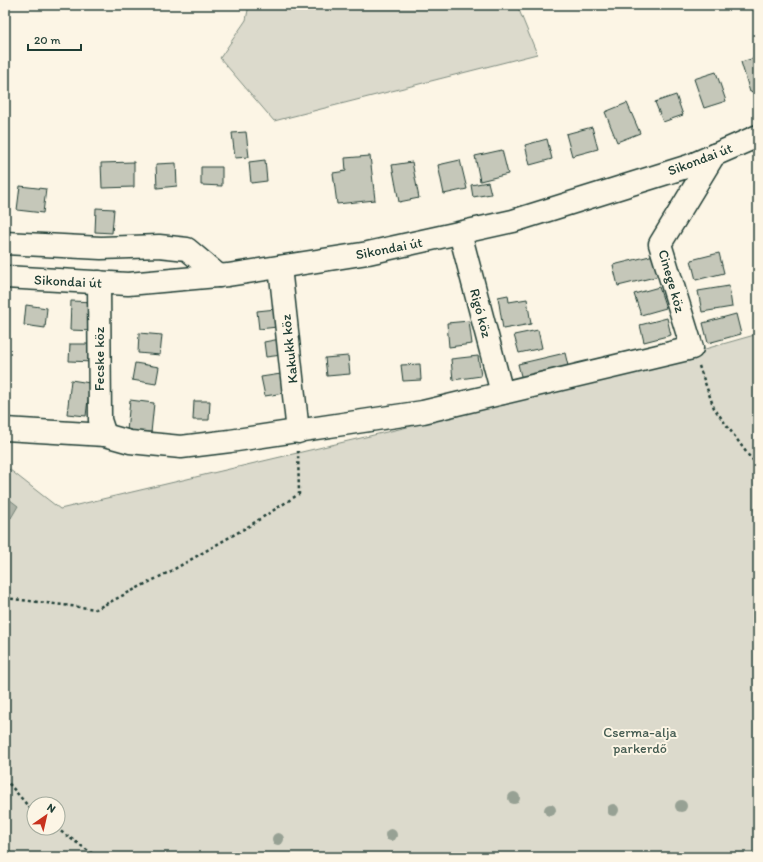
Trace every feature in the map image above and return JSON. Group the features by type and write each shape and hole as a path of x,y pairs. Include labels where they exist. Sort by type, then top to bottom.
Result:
{"street":[{"name":"Sikondai út","path":"5,277 128,284 219,276 368,253 513,221 689,166 758,136"},
{"name":"Cinege köz","path":"692,348 660,244 714,155"},
{"name":"Rigó köz","path":"460,233 502,393"},
{"path":"5,243 101,248 158,246 187,249 219,276"},
{"name":"Kakukk köz","path":"280,267 298,432"},
{"name":"Fecske köz","path":"99,282 100,420 105,434"},
{"path":"5,429 105,434 130,442 181,447 298,432 423,412 692,348"}],"path":[{"path":"692,348 714,408 749,456 758,465"},
{"path":"5,598 96,609 171,571 249,526 299,494 298,432"},
{"path":"5,779 26,804"},
{"path":"66,835 97,857"}],"green space":[{"path":"249,5 517,5 537,54 274,121 220,58 246,20"},
{"name":"Cserma-alja parkerdő","path":"758,334 758,857 5,857 5,466 60,509 539,396"}],"shaded area":[{"path":"5,496 18,506 11,518 5,518"}],"building":[{"path":"758,57 758,90 750,92 741,62"},
{"path":"716,72 726,101 704,108 694,79"},
{"path":"676,95 683,115 663,122 655,102"},
{"path":"627,103 640,133 617,142 605,112"},
{"path":"592,127 598,149 572,156 566,134"},
{"path":"246,132 249,157 235,158 232,133"},
{"path":"547,139 552,159 530,165 525,145"},
{"path":"502,150 508,174 480,181 475,156"},
{"path":"370,156 375,200 337,204 333,173 346,171 345,158"},
{"path":"265,160 267,181 251,183 249,162"},
{"path":"460,160 467,189 444,194 438,165"},
{"path":"134,162 134,187 102,188 101,163"},
{"path":"412,162 419,198 399,202 392,165"},
{"path":"176,163 177,186 157,188 156,164"},
{"path":"201,167 222,167 222,186 201,185"},
{"path":"488,182 491,194 473,197 471,185"},
{"path":"20,186 46,189 43,213 17,210"},
{"path":"96,208 114,209 112,233 95,232"},
{"path":"719,253 724,273 696,280 691,260"},
{"path":"654,255 659,276 618,286 613,265"},
{"path":"729,286 732,307 702,312 698,291"},
{"path":"659,287 666,308 641,315 634,294"},
{"path":"508,295 509,302 527,299 531,324 503,329 498,297"},
{"path":"71,301 95,302 94,331 70,330"},
{"path":"26,305 47,308 45,328 24,325"},
{"path":"276,309 277,327 259,329 257,311"},
{"path":"736,314 741,334 708,343 703,323"},
{"path":"667,318 671,335 644,342 640,325"},
{"path":"469,321 472,344 449,347 447,323"},
{"path":"538,330 542,348 519,353 514,335"},
{"path":"139,333 162,335 160,355 138,353"},
{"path":"280,339 282,355 266,357 264,342"},
{"path":"70,344 94,344 93,362 69,361"},
{"path":"565,353 569,370 522,380 518,364"},
{"path":"348,356 350,374 327,376 325,358"},
{"path":"478,356 481,376 453,380 451,359"},
{"path":"135,363 159,367 156,384 132,380"},
{"path":"420,364 421,380 403,381 401,365"},
{"path":"281,374 284,393 265,396 261,377"},
{"path":"71,380 90,383 86,416 67,414"},
{"path":"130,400 154,403 151,433 127,431"},
{"path":"194,401 210,401 209,420 193,420"}]}
